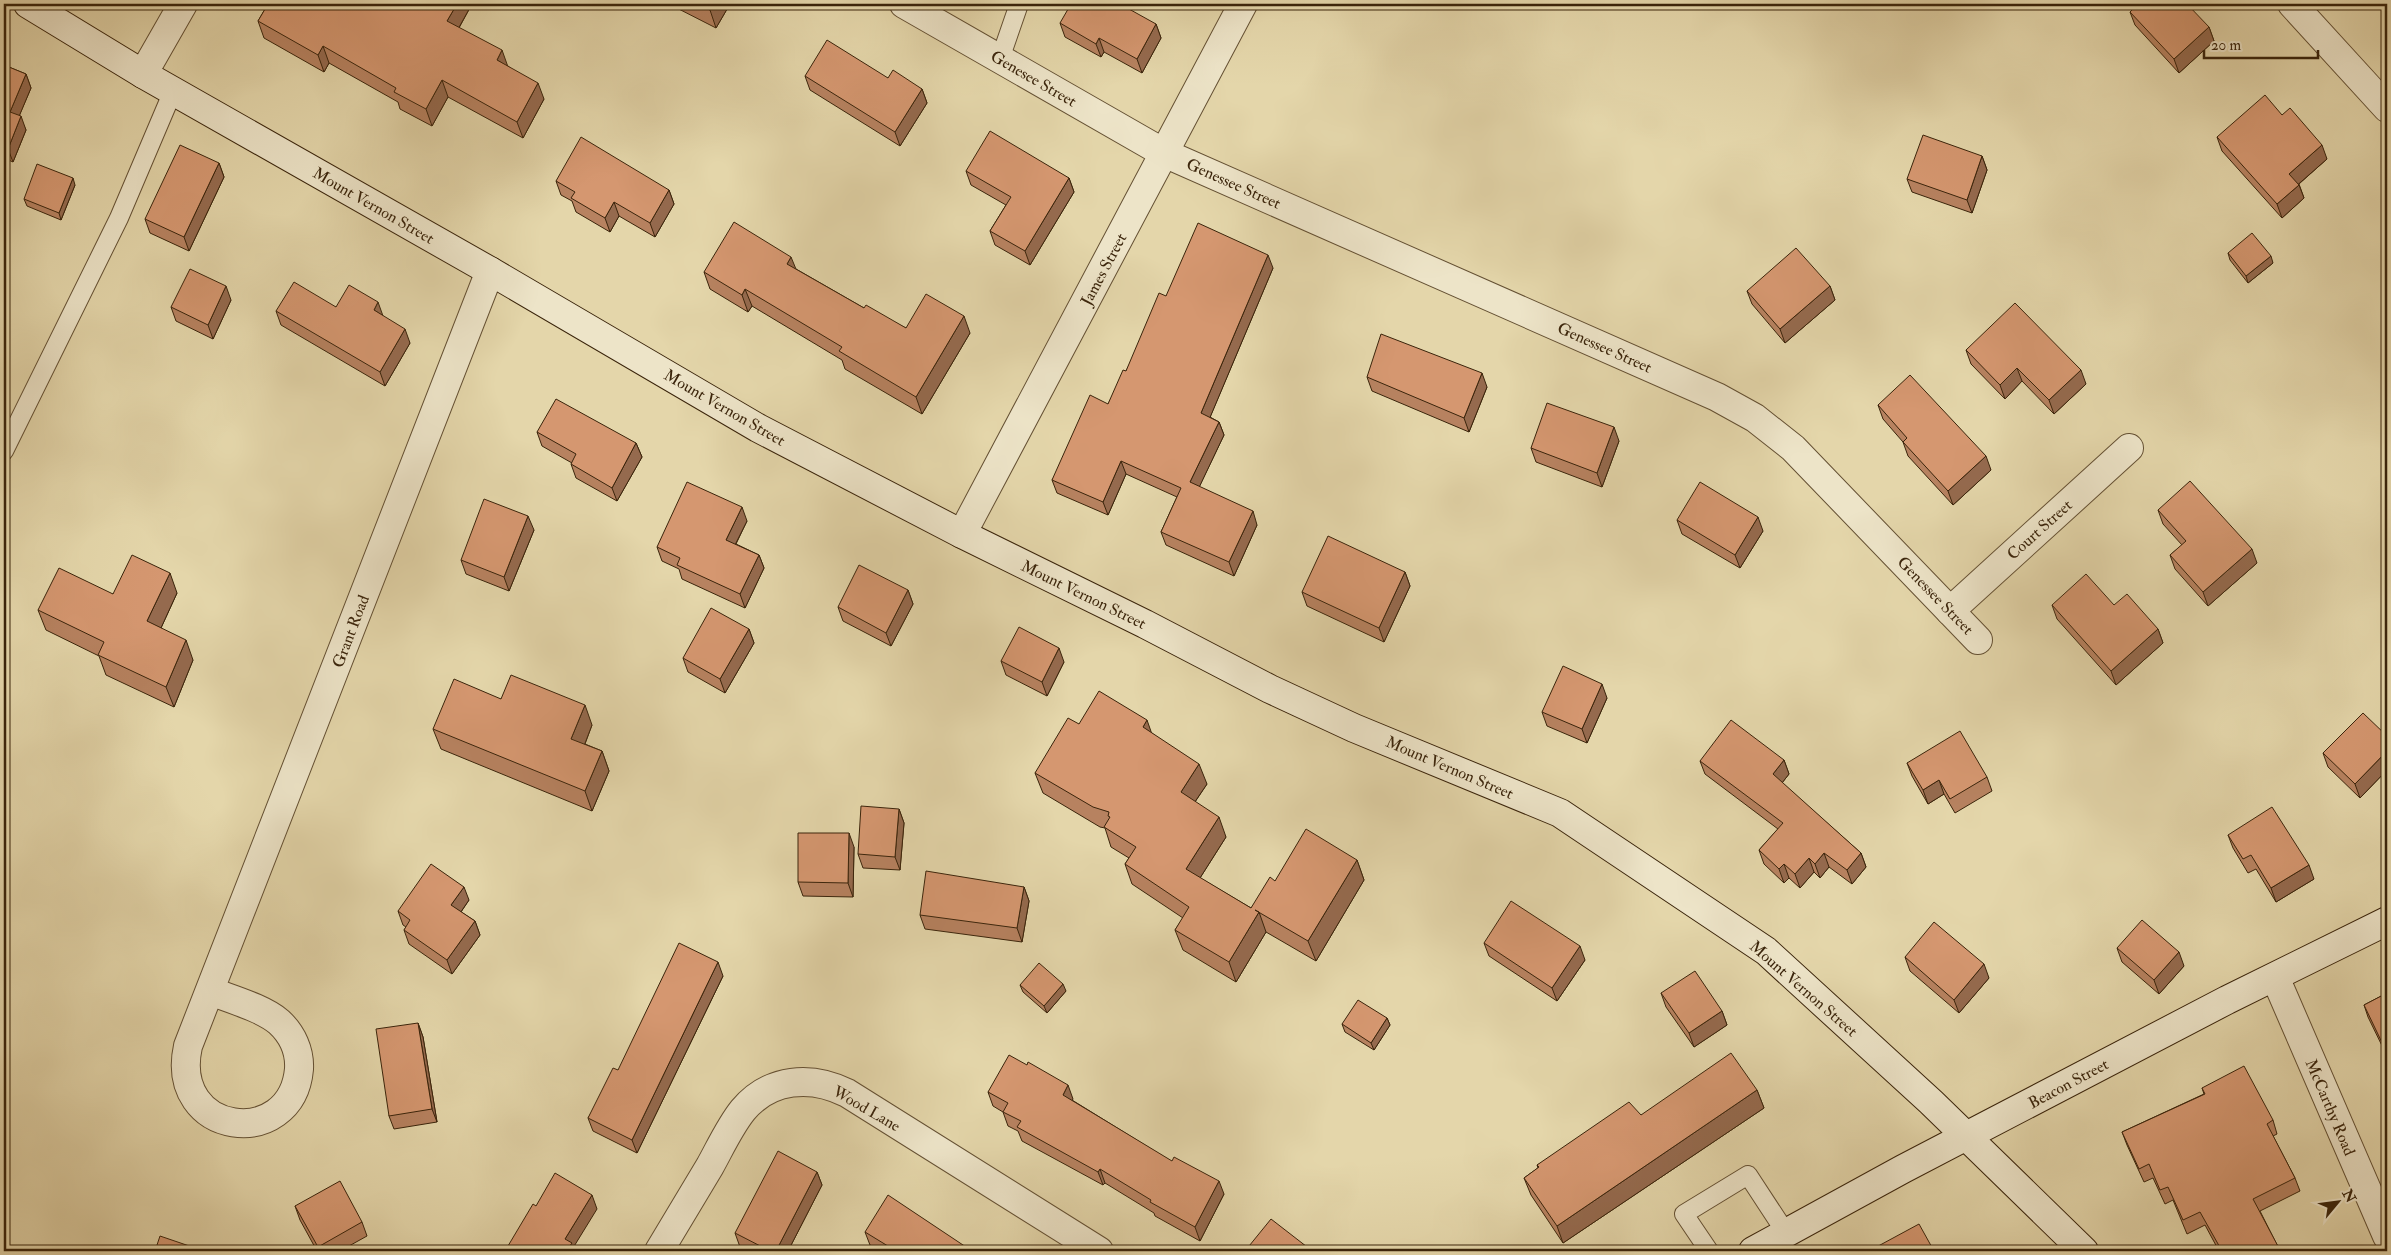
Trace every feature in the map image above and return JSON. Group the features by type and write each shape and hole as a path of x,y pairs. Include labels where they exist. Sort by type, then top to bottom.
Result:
{"street":[{"name":"Mount Vernon Street","path":"28,4 142,74 490,271 758,428 962,534 1145,624 1270,689 1354,728 1560,813 1766,952 1966,1136 2084,1251"},
{"path":"142,74 183,4"},
{"name":"Genesee Street","path":"904,4 1164,152"},
{"name":"James Street","path":"962,534 1243,4"},
{"path":"2292,4 2387,108"},
{"name":"Genessee Street","path":"1164,152 1717,397 1755,418 1793,448 1827,481 1978,640"},
{"name":"Grant Road","path":"210,991 267,1014 278,1021 294,1041 299,1065 295,1090 280,1110 269,1117 245,1124 227,1121 209,1114 192,1095 184,1071 185,1058 210,991 490,271"},
{"name":"Court Street","path":"1950,611 2129,448"},
{"name":"Beacon Street","path":"1753,1251 1966,1136 2227,1000 2387,920"},
{"name":"McCarthy Road","path":"2276,977 2387,1236"},
{"name":"Wood Lane","path":"659,1251 742,1112 763,1093 776,1086 805,1081 834,1087 846,1093 1098,1251"}],"lane":[{"path":"1000,59 1019,4"},
{"path":"4,451 119,218 173,91"},
{"path":"1709,1251 1684,1214 1748,1175 1786,1233"}],"building":[{"path":"268,4 457,4 447,21 502,50 497,60 538,83 517,122 442,80 426,109 394,92 396,88 323,46 318,55 258,21"},
{"path":"698,4 713,4 710,10"},
{"path":"1071,4 1120,4 1156,24 1137,59 1099,38 1096,44 1060,23"},
{"path":"2138,4 2187,4 2209,27 2174,59 2130,12"},
{"path":"827,40 888,78 893,70 922,89 895,132 805,76"},
{"path":"4,65 26,74 10,112 21,116 8,149 4,147"},
{"path":"2265,95 2282,115 2290,108 2322,145 2289,174 2299,185 2277,204 2217,137"},
{"path":"990,131 1069,178 1025,251 990,231 1011,197 966,171"},
{"path":"1923,135 1982,156 1967,200 1907,179"},
{"path":"581,137 669,190 650,223 614,202 605,218 571,198 575,192 556,181"},
{"path":"180,145 219,163 184,237 145,219"},
{"path":"37,164 73,178 59,213 24,199"},
{"path":"734,222 791,257 787,264 864,308 866,305 906,328 926,294 964,316 916,397 839,351 842,347 745,289 742,295 704,272"},
{"path":"1198,223 1268,255 1201,413 1219,422 1190,482 1253,511 1229,562 1161,532 1181,488 1121,461 1103,502 1052,480 1090,395 1108,404 1123,370 1126,371 1159,293 1166,296"},
{"path":"2252,233 2271,256 2246,276 2228,253"},
{"path":"1796,248 1830,286 1780,329 1747,291"},
{"path":"190,269 226,286 208,325 171,307"},
{"path":"294,282 336,307 349,285 378,302 374,310 405,329 380,372 276,311"},
{"path":"2015,303 2081,370 2049,400 2017,368 2000,385 1966,350"},
{"path":"1381,334 1482,373 1464,418 1367,377"},
{"path":"1910,375 1986,456 1948,491 1903,442 1907,438 1878,405"},
{"path":"556,399 636,443 612,488 571,464 576,454 537,432"},
{"path":"1547,403 1614,427 1597,473 1531,448"},
{"path":"2190,481 2252,549 2203,592 2170,555 2186,541 2158,510"},
{"path":"687,482 742,507 726,540 759,555 740,594 677,565 680,558 657,547"},
{"path":"1700,482 1758,517 1735,555 1677,520"},
{"path":"484,499 528,516 504,577 461,560"},
{"path":"1328,536 1405,572 1379,628 1302,592"},
{"path":"132,555 170,573 147,621 186,640 166,687 98,655 104,642 38,610 59,568 113,594"},
{"path":"859,565 908,590 886,633 838,607"},
{"path":"2086,574 2114,605 2127,594 2158,629 2111,671 2052,605"},
{"path":"711,608 749,629 720,679 683,658"},
{"path":"1019,627 1059,648 1042,682 1001,661"},
{"path":"1563,666 1602,684 1582,729 1542,712"},
{"path":"511,675 585,705 571,739 602,751 585,791 433,729 454,679 501,699"},
{"path":"1099,691 1147,720 1143,727 1199,764 1181,792 1219,817 1186,869 1251,908 1270,877 1275,881 1306,829 1357,860 1308,941 1259,912 1229,962 1175,930 1189,907 1125,864 1136,847 1104,827 1110,817 1108,816 1109,812 1093,807 1035,773 1068,718 1079,724"},
{"path":"2363,713 2387,736 2387,751 2355,784 2323,753"},
{"path":"1731,720 1784,760 1773,774 1861,853 1847,870 1824,853 1815,864 1809,858 1795,874 1784,864 1779,869 1759,850 1783,823 1700,761"},
{"path":"1960,731 1987,777 1950,799 1939,780 1923,790 1907,763"},
{"path":"861,806 899,809 895,857 858,854"},
{"path":"2272,807 2309,865 2271,888 2251,855 2243,859 2228,835"},
{"path":"798,833 849,833 848,883 798,882"},
{"path":"431,864 464,887 451,905 475,921 447,960 404,930 410,920 398,911"},
{"path":"926,871 1024,887 1017,928 920,915"},
{"path":"1511,901 1580,946 1552,988 1484,943"},
{"path":"2142,920 2179,952 2154,980 2117,948"},
{"path":"1934,922 1984,964 1954,1000 1905,957"},
{"path":"679,943 718,962 632,1140 588,1118 613,1068 618,1070"},
{"path":"1039,963 1063,984 1044,1006 1020,985"},
{"path":"1695,971 1722,1011 1689,1033 1661,993"},
{"path":"2387,993 2387,1053 2364,1005"},
{"path":"1358,1000 1387,1018 1371,1043 1342,1024"},
{"path":"418,1023 432,1109 389,1116 376,1029"},
{"path":"1731,1053 1757,1090 1557,1226 1524,1178 1539,1167 1537,1165 1629,1102 1641,1115"},
{"path":"1009,1055 1027,1065 1028,1062 1068,1085 1063,1095 1172,1161 1174,1157 1219,1181 1195,1227 1150,1202 1151,1200 1100,1169 1098,1172 1017,1127 1021,1121 1003,1112 1008,1103 988,1092"},
{"path":"2244,1066 2273,1120 2267,1124 2295,1178 2253,1199 2280,1250 2278,1251 2222,1251 2200,1212 2183,1220 2168,1187 2160,1190 2149,1164 2139,1169 2122,1132 2205,1094 2202,1088"},
{"path":"778,1151 817,1172 776,1251 770,1251 735,1233"},
{"path":"555,1173 592,1195 565,1239 572,1243 566,1251 505,1251 533,1204 536,1206"},
{"path":"340,1181 362,1222 318,1247 295,1206"},
{"path":"888,1195 972,1251 896,1251 865,1232"},
{"path":"1271,1219 1311,1250 1245,1251"},
{"path":"1919,1224 1934,1251 1869,1251"},
{"path":"160,1236 204,1251 155,1251"}]}
